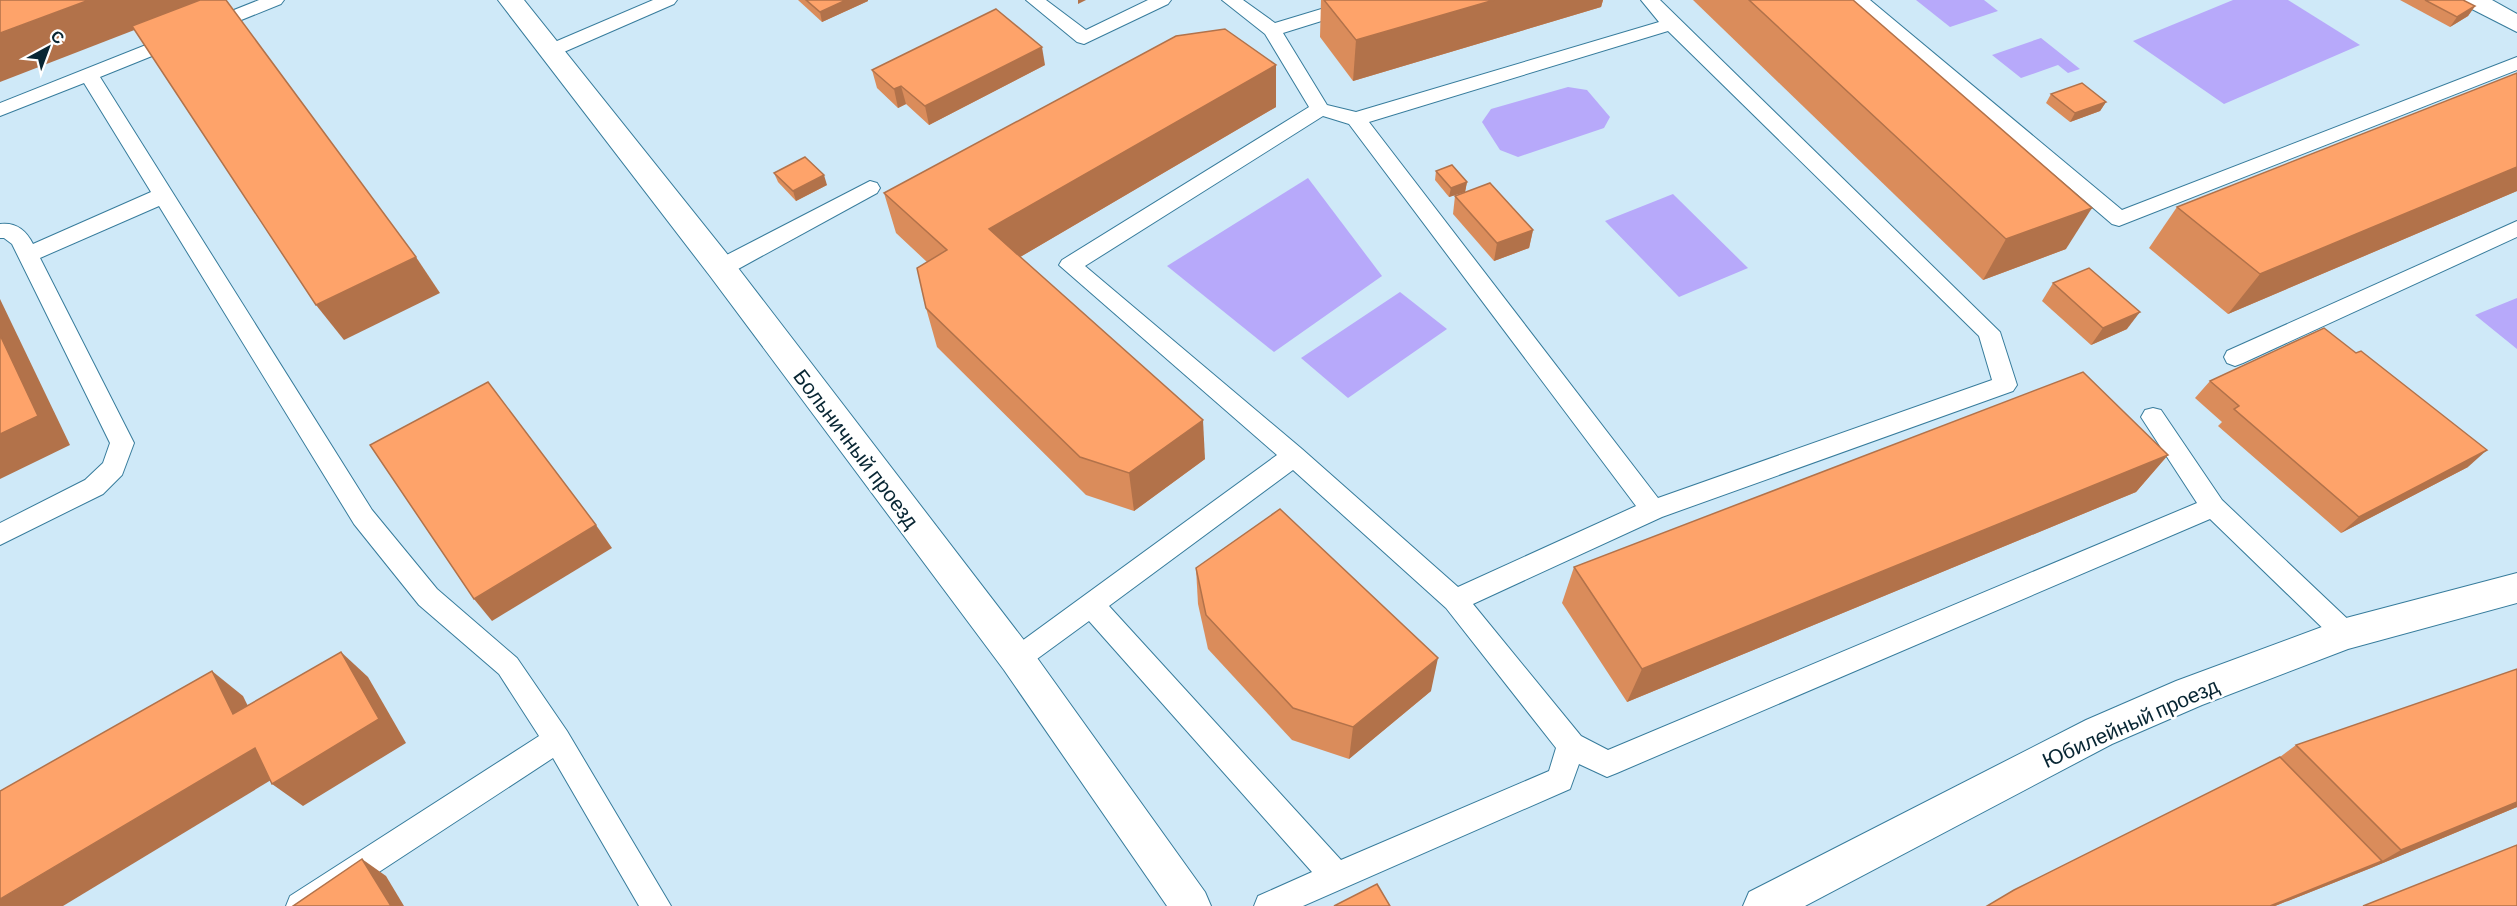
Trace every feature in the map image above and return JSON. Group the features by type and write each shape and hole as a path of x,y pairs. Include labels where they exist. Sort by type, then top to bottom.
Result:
{"street":[{"name":"Больничный проезд","path":"511,0 721,268 1017,659 1191,906"},
{"path":"2475,0 2517,24"},
{"name":"Юбилейный проезд","path":"1763,906 2099,732 2189,693 2346,634 2517,588"}],"lane":[{"path":"0,110 275,0"},
{"path":"550,51 669,0"},
{"path":"1035,0 1084,38 1162,0"},
{"path":"1231,0 1272,30 1320,109 1356,119 1671,24"},
{"path":"1272,30 1370,0"},
{"path":"1455,600 1653,510 2005,385 1989,332 1671,24 1650,0"},
{"path":"1858,0 2119,219 2517,63"},
{"path":"89,75 363,517 428,597 508,666 557,740 656,906"},
{"path":"1320,109 1070,265 1294,456 1455,600 1571,745 1607,764 2212,507"},
{"path":"1356,119 1653,510"},
{"path":"721,268 870,188"},
{"path":"28,255 162,196"},
{"path":"2235,357 2517,228"},
{"path":"0,231 8,230 20,239 122,442 113,468 94,488 0,535"},
{"path":"2152,417 2212,507 2346,634"},
{"path":"1017,659 1294,456"},
{"path":"1091,605 1336,877"},
{"path":"302,906 557,740"},
{"path":"1269,906 1560,780 1571,745"}],"shaded area":[{"path":"1916,0 1984,0 1998,11 1950,27"},
{"path":"2233,0 2288,0 2360,45 2224,104 2133,41"},
{"path":"2041,38 2080,69 2068,73 2058,65 2021,78 1992,55"},
{"path":"1568,87 1587,90 1610,117 1604,128 1518,157 1500,150 1482,122 1491,109"},
{"path":"1308,178 1382,276 1274,352 1167,266"},
{"path":"1673,194 1748,268 1679,297 1605,221"},
{"path":"1400,292 1447,329 1348,398 1301,358"},
{"path":"2517,298 2517,349 2475,315"}],"building":[{"path":"0,0 89,0 0,33"},
{"path":"200,0 226,0 416,257 316,305 132,26"},
{"path":"806,0 846,0 820,12"},
{"path":"1324,0 1494,0 1356,40"},
{"path":"1749,0 1853,0 2092,208 2006,239"},
{"path":"2425,0 2463,0 2475,6 2457,17"},
{"path":"996,9 1042,47 925,106 901,86 894,89 872,70"},
{"path":"1225,29 1276,65 989,229 1203,420 1129,473 1080,457 926,308 917,268 947,250 884,193 1176,36"},
{"path":"2517,73 2517,167 2260,274 2177,207"},
{"path":"2082,83 2106,102 2075,113 2051,94"},
{"path":"805,157 824,175 793,191 774,173"},
{"path":"1452,165 1467,182 1451,188 1436,171"},
{"path":"1490,183 1533,230 1497,243 1455,196"},
{"path":"2089,268 2140,312 2103,328 2053,283"},
{"path":"2324,328 2356,353 2361,351 2487,450 2359,517 2234,409 2239,406 2210,381"},
{"path":"0,335 38,416 0,434"},
{"path":"2083,372 2168,455 1642,669 1574,567"},
{"path":"488,382 596,525 474,599 370,445"},
{"path":"1280,509 1438,658 1353,727 1293,708 1206,615 1196,568"},
{"path":"341,652 379,719 272,784 255,748 0,899 0,791 212,671 233,714"},
{"path":"2517,669 2517,802 2401,850 2296,745"},
{"path":"2280,757 2382,861 2270,906 1987,906 2014,890"},
{"path":"2517,845 2517,906 2363,906"},
{"path":"362,859 391,906 293,906"},
{"path":"1377,884 1390,906 1334,906"}]}
